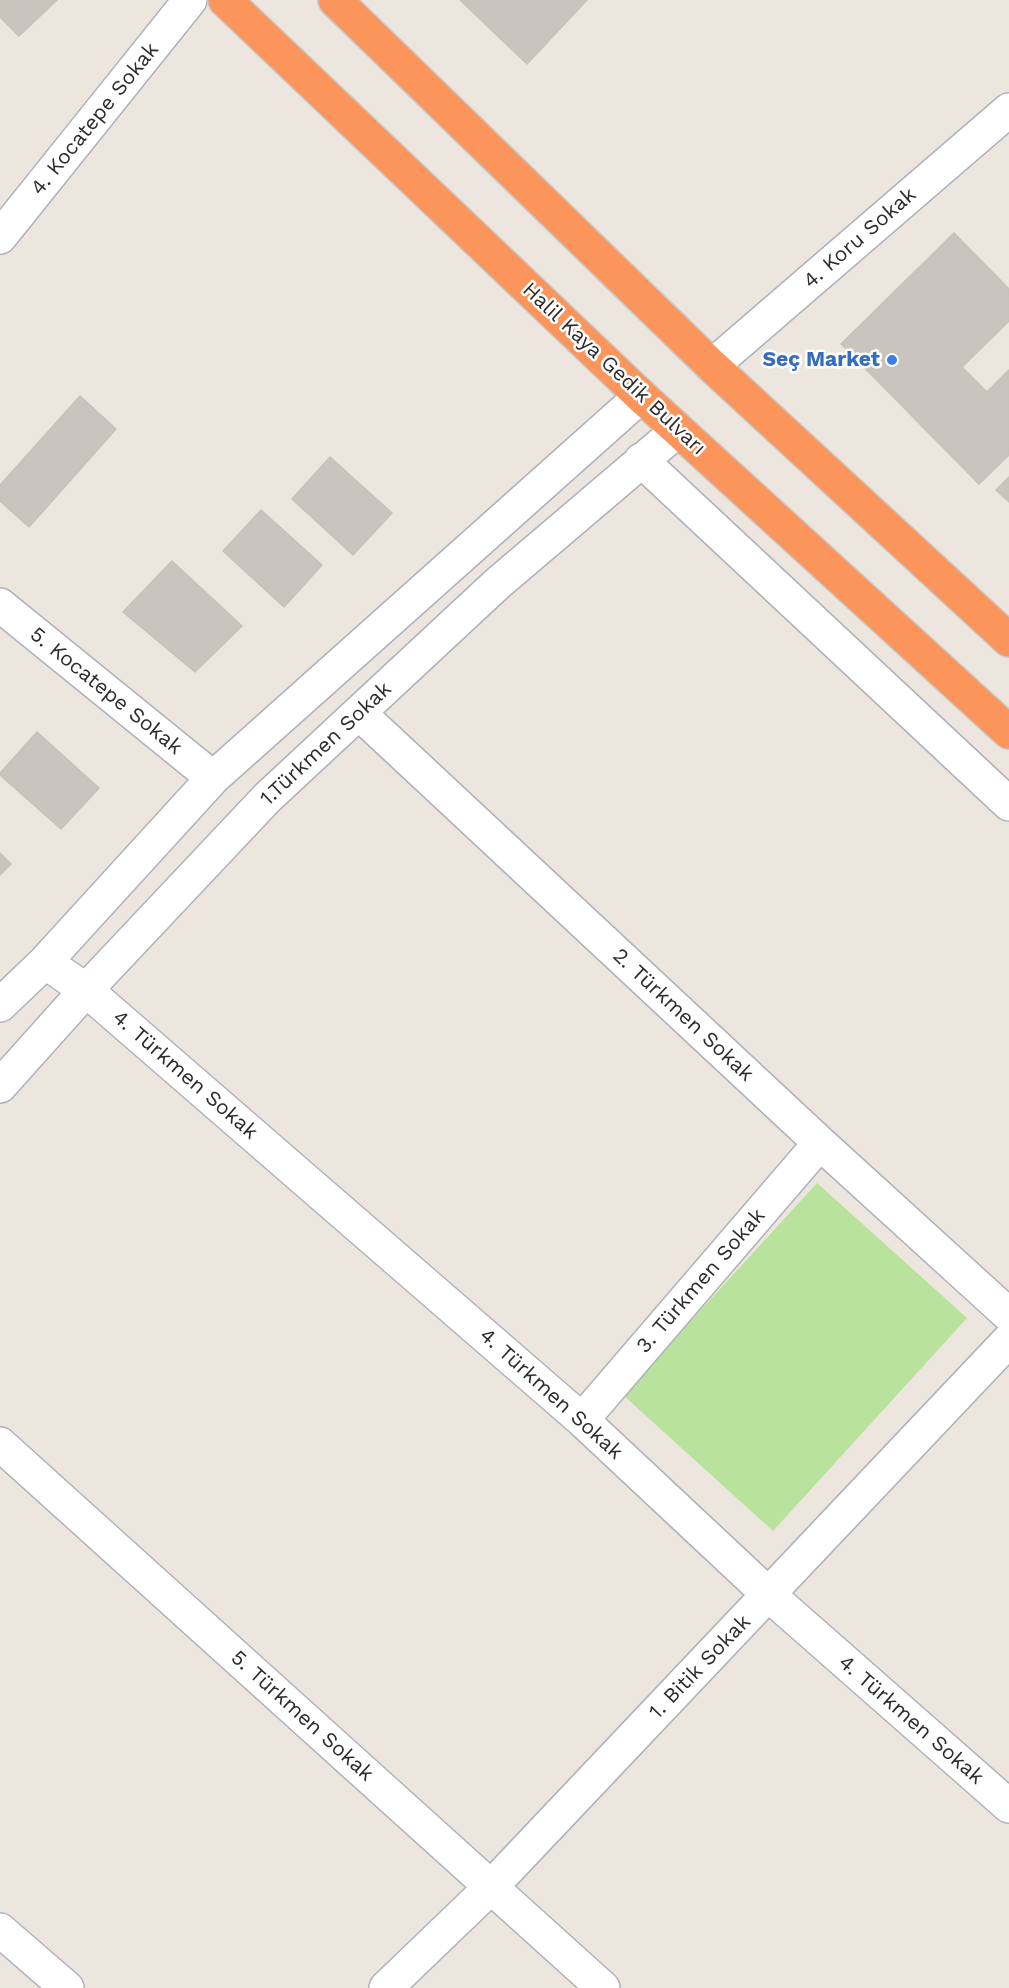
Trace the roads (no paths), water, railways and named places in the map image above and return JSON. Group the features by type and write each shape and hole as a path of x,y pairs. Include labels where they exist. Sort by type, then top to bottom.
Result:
{"highway":[{"name":"Halil Kaya Gedik Bulvarı","path":"225,0 641,396 1009,732"},
{"path":"335,0 712,366 1009,640"}],"street":[{"name":"4. Kocatepe Sokak","path":"0,237 190,0"},
{"name":"4. Koru Sokak","path":"712,366 1009,110"},
{"path":"0,1005 45,962 213,778 641,396"},
{"name":"1.Türkmen Sokak","path":"0,1086 86,990 267,798 496,584 678,430"},
{"path":"641,460 1009,804"},
{"name":"5. Kocatepe Sokak","path":"0,605 213,778"},
{"name":"2. Türkmen Sokak","path":"359,713 820,1143 1009,1315"},
{"name":"4. Türkmen Sokak","path":"45,962 86,990 582,1420 769,1595 1009,1806"},
{"name":"3. Türkmen Sokak","path":"582,1420 820,1143"},
{"name":"1. Bitik Sokak","path":"386,1988 491,1887 1009,1340"},
{"name":"5. Türkmen Sokak","path":"0,1444 603,1988"},
{"path":"0,1930 67,1988"}],"place":[{"name":"Seç Market","path":"892,360"}]}
